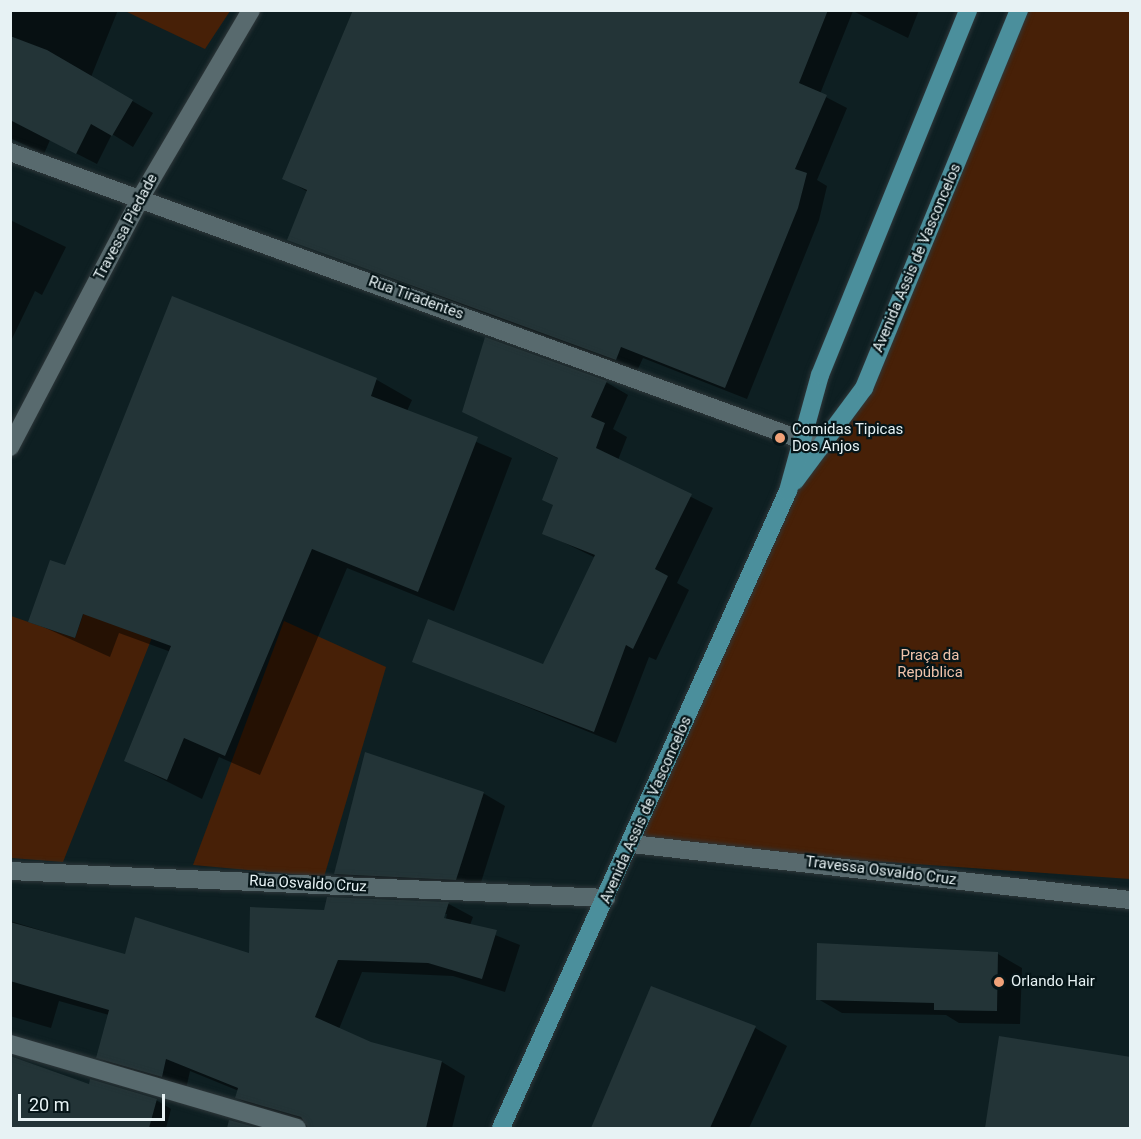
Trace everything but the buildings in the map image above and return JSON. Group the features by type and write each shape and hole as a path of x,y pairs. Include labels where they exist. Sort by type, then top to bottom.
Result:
{"main road":[{"name":"Avenida Assis de Vasconcelos","path":"501,1128 632,844 788,490 820,375 968,10"},
{"name":"Avenida Assis de Vasconcelos","path":"788,490 864,388 1019,10"}],"street":[{"name":"Travessa Piedade","path":"10,447 141,197 251,10"},
{"name":"Rua Tiradentes","path":"10,152 141,197 821,447"},
{"name":"Travessa Osvaldo Cruz","path":"632,844 1131,900"},
{"name":"Rua Osvaldo Cruz","path":"10,871 606,898"},
{"path":"10,1044 297,1128"}],"green space":[{"path":"125,11 230,11 205,49"},
{"name":"Praça da República","path":"1019,11 1130,11 1130,879 632,844 788,491 864,388"},
{"path":"84,612 155,630 63,862 11,858 11,616 75,638"},
{"path":"284,621 386,667 324,877 193,865"}],"place":[{"name":"Comidas Tipicas Dos Anjos","path":"780,438"},
{"name":"Orlando Hair","path":"999,982"}]}
